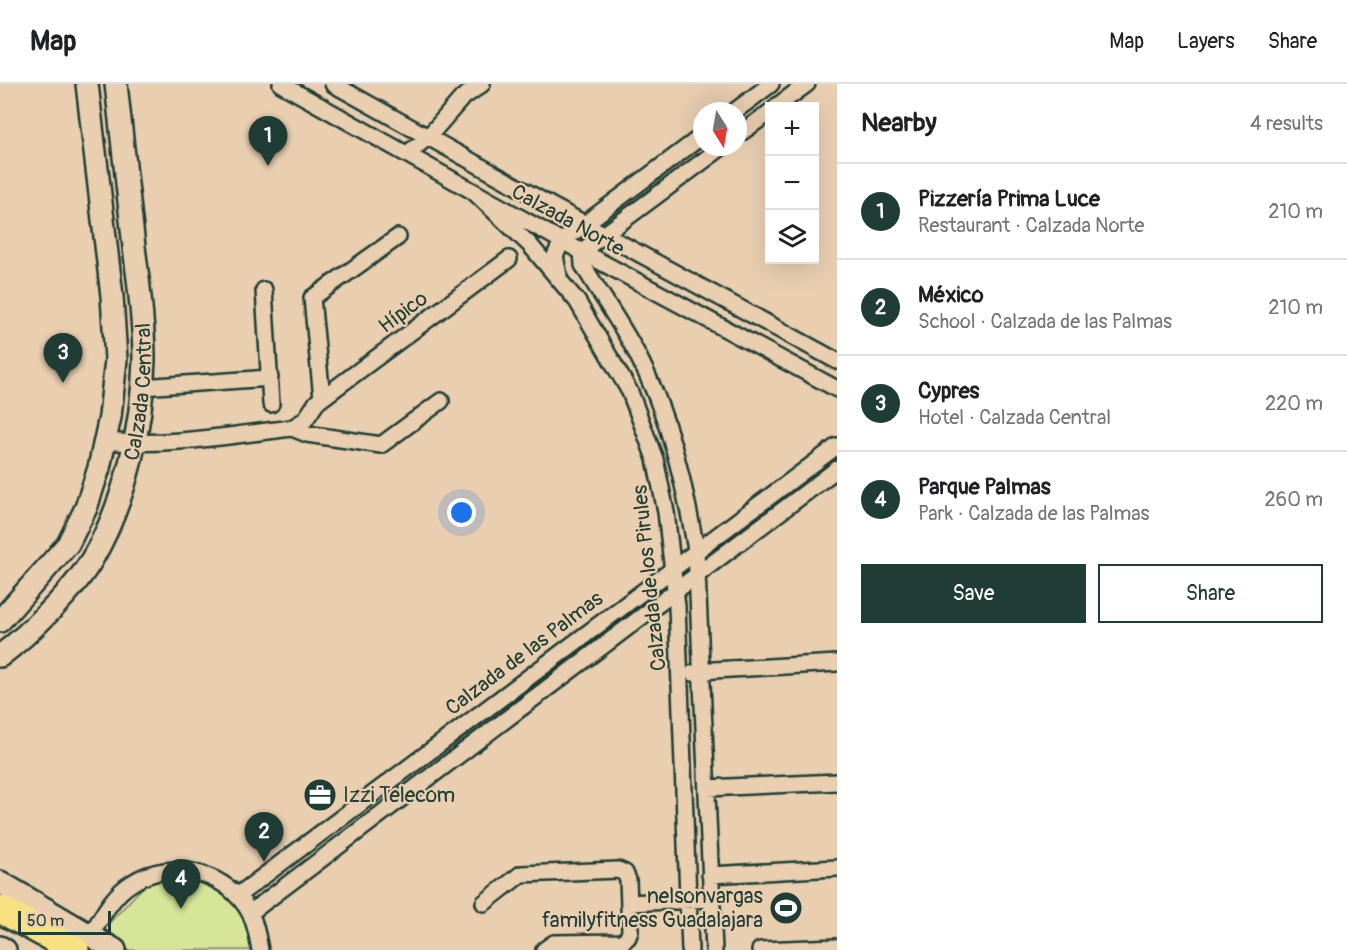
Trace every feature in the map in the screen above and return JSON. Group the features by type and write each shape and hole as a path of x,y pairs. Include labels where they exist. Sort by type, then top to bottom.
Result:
{"highway":[{"path":"0,909 82,943"},
{"path":"0,924 48,950"}],"street":[{"name":"Calzada Central","path":"0,621 68,544 86,508 110,417 116,359 87,84"},
{"name":"Calzada Central","path":"0,656 20,641 74,583 90,562 112,518 134,444 144,359 140,296 116,84"},
{"name":"Calzada Norte","path":"281,84 562,241 837,389"},
{"name":"Calzada Norte","path":"333,84 604,235 837,361"},
{"path":"407,154 429,136 462,98 482,84"},
{"path":"747,102 771,84"},
{"path":"782,102 807,84"},
{"path":"747,129 765,116"},
{"path":"562,281 557,271 555,256 562,241 693,143"},
{"path":"582,251 710,156"},
{"name":"Calzada de los Pirules","path":"473,191 530,245 562,281 589,320 630,392 655,459 666,512 673,568 681,675 690,950"},
{"path":"322,398 312,298 398,237"},
{"name":"Calzada de los Pirules","path":"582,251 583,265 636,352 659,403 678,457 696,550 714,950"},
{"name":"Hípico","path":"292,428 305,420 322,398 509,259"},
{"path":"264,290 272,404"},
{"path":"142,387 270,378"},
{"path":"105,441 134,444 292,428 307,434 381,445 441,400"},
{"name":"Calzada de las Palmas","path":"237,896 837,446"},
{"name":"Calzada de las Palmas","path":"250,914 837,470"},
{"path":"50,564 74,583"},
{"path":"681,675 837,663"},
{"path":"457,730 469,747"},
{"path":"707,788 837,782"},
{"path":"710,875 837,868"},
{"path":"82,943 116,895 133,882 157,873 179,870 201,873 223,884 237,896 250,914 258,932 260,950"},
{"path":"484,903 522,874 618,870 625,873 629,903 628,938 622,942 554,943 544,950"},
{"path":"0,882 82,943 115,950"},
{"path":"629,903 712,900"},
{"path":"0,947 5,950"},
{"path":"760,950 837,947"}],"green space":[{"path":"172,876 209,881 226,893 240,910 250,930 254,950 125,950 98,935 144,886"}],"place":[{"name":"Pizzería Prima Luce","path":"268,166"},
{"name":"Cypres","path":"63,383"},
{"name":"Izzi Telecom","path":"320,795"},
{"name":"México","path":"264,862"},
{"name":"nelsonvargas familyfitness Guadalajara","path":"786,908"},
{"name":"Parque Palmas","path":"181,909"}]}
